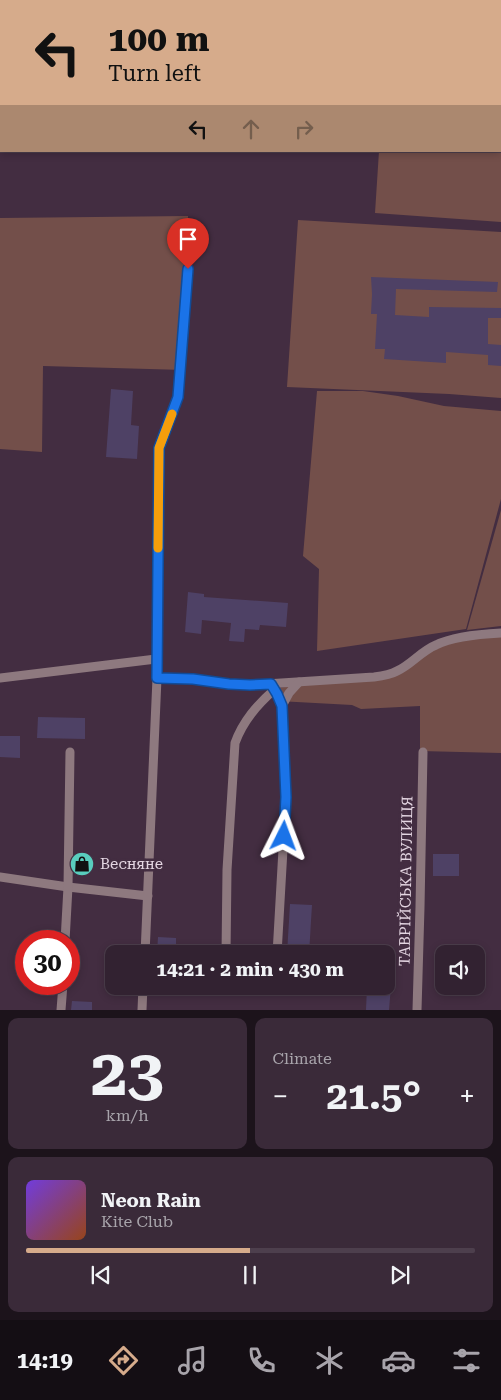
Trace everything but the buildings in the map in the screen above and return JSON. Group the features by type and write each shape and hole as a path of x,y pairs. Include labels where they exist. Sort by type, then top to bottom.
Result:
{"street":[{"path":"145,945 157,678 159,448 178,397 188,269"},
{"path":"157,678 273,686 299,682 388,675 399,671 421,653 435,645 450,640 501,633"},
{"path":"0,678 156,659"},
{"path":"282,706 299,682"},
{"path":"273,686 282,706 286,797 278,945"},
{"path":"226,945 227,870 236,743 240,730 247,718 273,686"},
{"path":"66,930 70,752"},
{"name":"ТАВРІЙСЬКА ВУЛИЦЯ","path":"417,1010 423,752"},
{"path":"0,876 68,887 148,896"},
{"path":"61,1010 62,995"},
{"path":"142,1010 143,995"}],"shaded area":[{"path":"379,152 501,152 501,222 375,213"},
{"path":"188,216 184,370 43,366 42,452 0,449 0,218"},
{"path":"298,220 501,232 501,398 287,387"},
{"path":"317,391 363,391 444,406 501,411 501,499 466,629 317,651 319,569 303,556"},
{"path":"501,510 501,626 467,630"},
{"path":"501,635 501,753 420,751 420,706 361,709 352,705 278,701 276,688 390,676 442,643"}],"slow traffic":[{"path":"158,548 159,448 172,414"}],"place":[{"name":"Весняне","path":"82,864"}],"route":[{"path":"188,269 178,397 159,448 157,678 193,679 229,684 271,684 282,706 286,797 284,836"}]}
